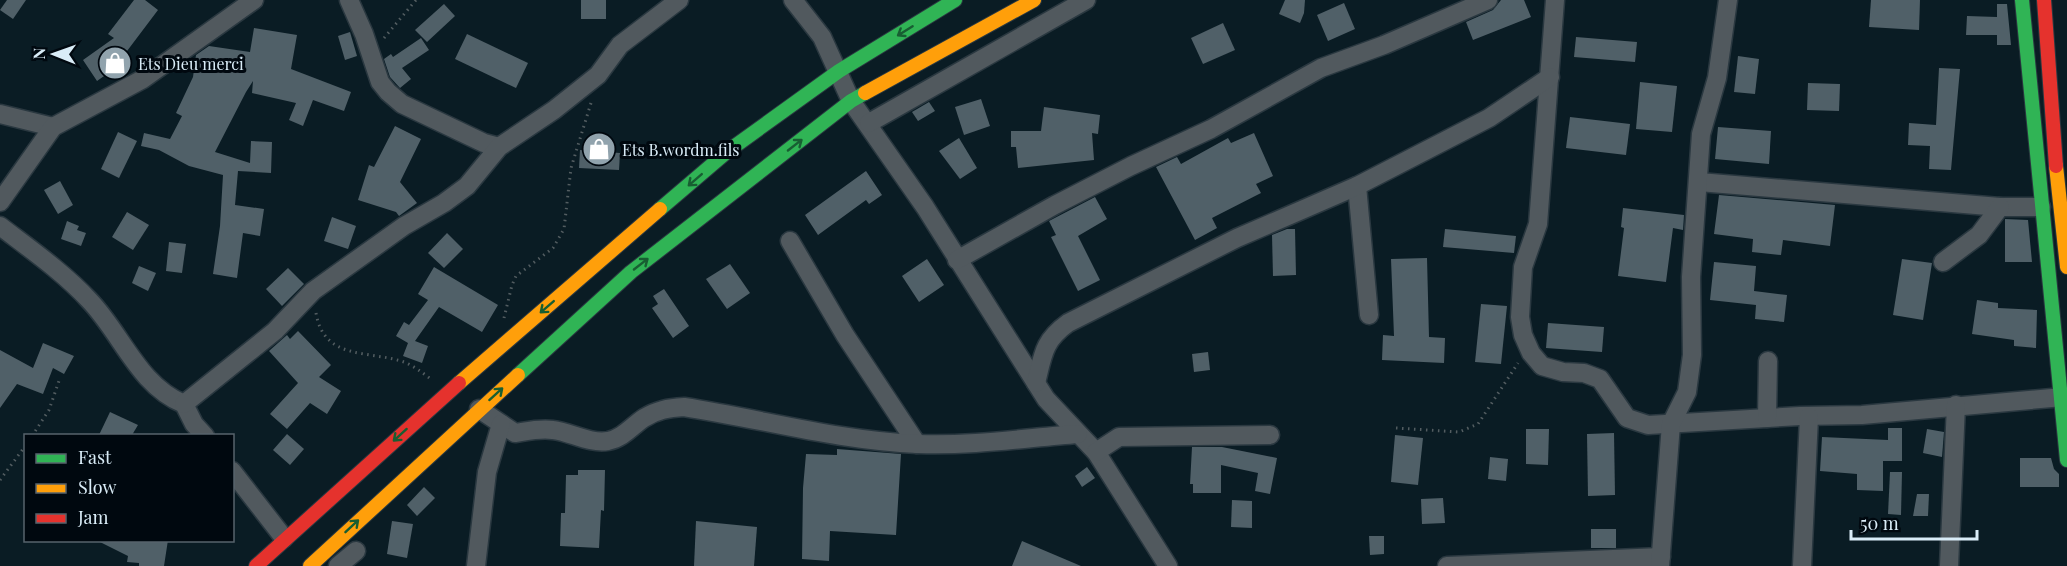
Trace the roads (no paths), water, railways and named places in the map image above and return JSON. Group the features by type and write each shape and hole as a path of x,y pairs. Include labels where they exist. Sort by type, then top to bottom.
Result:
{"main road":[{"path":"256,566 284,538 448,392 728,151 839,71 955,0"},
{"path":"310,566 631,272 851,101 1034,0"},
{"path":"2022,0 2041,207 2063,398 2067,460"},
{"path":"2044,0 2062,144 2057,193 2067,267"}],"street":[{"path":"349,0 380,82 402,104 484,143 499,147"},
{"path":"184,404 275,331 313,291 404,226 456,195 499,147 554,110 598,75 621,45 678,0"},
{"path":"793,0 822,37 851,101 869,123 885,153 919,199 1036,383 1059,415 1096,452 1168,566"},
{"path":"869,123 1086,0"},
{"path":"957,260 1131,166 1211,129 1321,68 1384,45 1443,8 1488,0"},
{"path":"1555,0 1538,224 1522,277 1520,317 1531,353 1542,366 1563,372 1584,373 1600,379 1627,418 1648,425 1862,415 1956,405 2063,398"},
{"path":"1447,566 1661,561 1671,424 1687,392 1692,355 1691,277 1701,134 1717,78 1733,2"},
{"path":"0,201 53,127 143,79 242,3"},
{"path":"1036,383 1045,346 1053,334 1068,323 1237,238 1357,186 1489,118 1550,77"},
{"path":"0,114 53,127"},
{"path":"1699,182 2000,207 2041,207"},
{"path":"1357,186 1369,315"},
{"path":"1943,262 1979,235 2000,207"},
{"path":"0,226 40,256 90,301 153,383 168,397 184,404 194,424 204,434"},
{"path":"790,242 845,335 917,444"},
{"path":"1767,418 1768,361"},
{"path":"1949,566 1956,405"},
{"path":"479,409 515,434 533,429 554,430 589,440 609,441 626,434 642,419 663,408 684,407 808,431 917,444 972,443 1078,434"},
{"path":"1802,566 1809,417"},
{"path":"476,566 486,472 501,424"},
{"path":"1096,452 1119,437 1270,435"},
{"path":"234,474 284,538"},
{"path":"338,566 356,550 357,566"}],"place":[{"name":"Ets Dieu merci","path":"115,63"},
{"name":"Ets B.wordm.fils","path":"599,149"}]}
